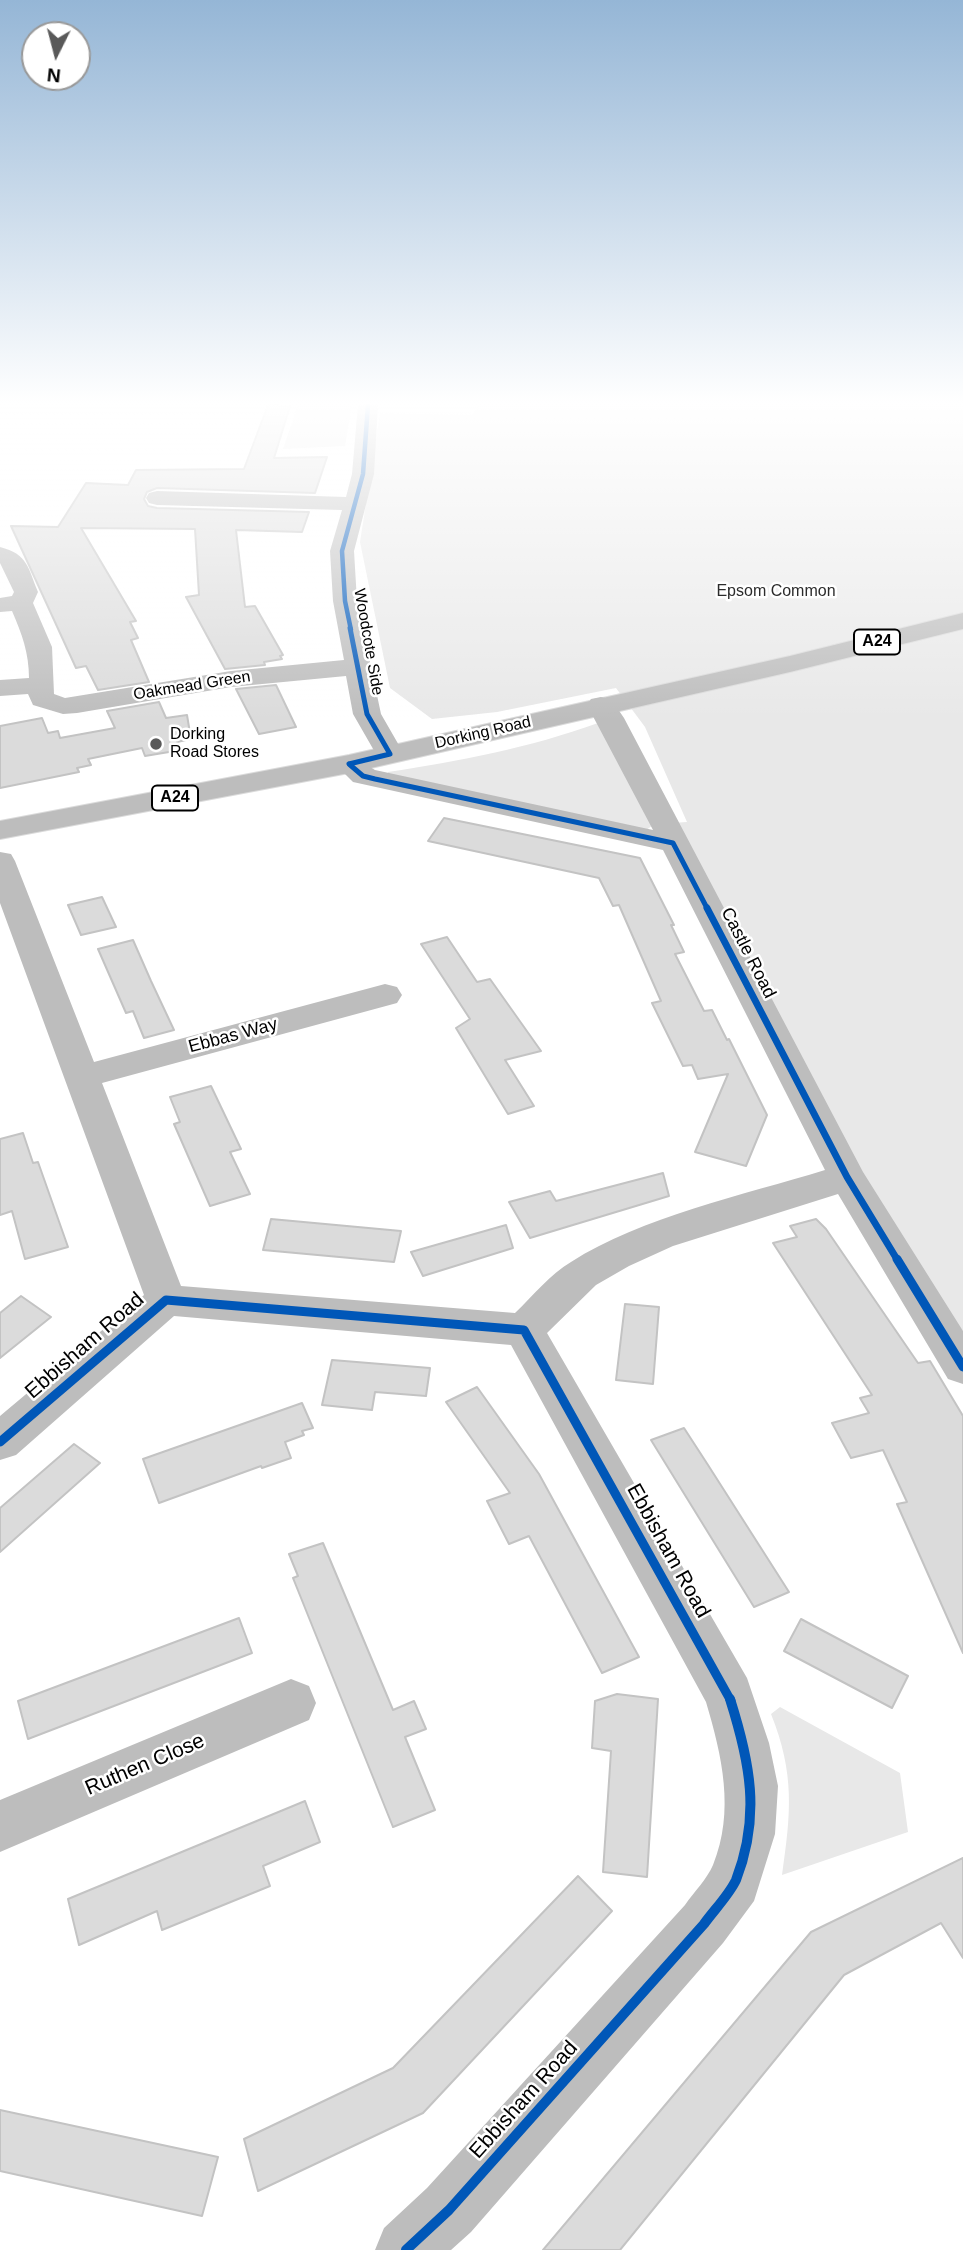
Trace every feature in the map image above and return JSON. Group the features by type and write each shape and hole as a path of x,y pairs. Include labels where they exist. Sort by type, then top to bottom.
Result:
{"highway":[{"name":"Dorking Road","path":"0,830 349,764 790,664 963,621"}],"street":[{"name":"Woodcote Side","path":"352,510 342,551 345,601 367,714 390,754"},
{"path":"0,554 13,560 24,583 26,592 10,604 41,646 42,685 0,688"},
{"name":"Oakmead Green","path":"42,685 43,699 63,706 231,679 358,667"},
{"name":"Castle Road","path":"601,705 847,1177 963,1367"},
{"path":"349,764 363,776 375,779 673,843"},
{"name":"Ebbisham Road","path":"0,862 166,1300"},
{"name":"Ebbas Way","path":"81,1077 385,995"},
{"path":"524,1330 582,1274 615,1255 659,1236 847,1177"},
{"name":"Ebbisham Road","path":"0,1442 166,1300 524,1330 729,1695 744,1743 752,1786 749,1833 735,1882 704,1924 449,2210 406,2250"},
{"name":"Ruthen Close","path":"0,1826 291,1703"}],"green space":[{"name":"Epsom Common","path":"365,510 963,510 963,1331 952,1321 861,1179 671,823 687,822 645,727 616,688 497,712 432,719 390,688 360,542"},
{"path":"598,723 653,825 645,831 388,776 388,772 494,753"},
{"path":"780,1707 900,1773 908,1832 782,1875 789,1794 784,1756 771,1714"}],"building":[{"path":"69,510 309,512 302,532 236,530 245,607 255,606 283,655 280,656 282,659 264,662 265,665 225,669 186,597 199,595 195,529 81,528 136,621 130,622 138,638 131,640 149,682 98,690 86,666 76,668 11,526 58,527"},
{"path":"276,685 296,727 259,734 236,689"},
{"path":"159,702 166,718 187,715 191,739 177,742 181,750 145,756 142,748 88,759 91,765 77,768 79,772 0,788 0,726 42,718 48,733 58,731 60,738 115,728 107,711"},
{"path":"444,818 640,858 674,925 671,925 684,952 675,954 704,1011 712,1010 727,1040 729,1039 767,1115 746,1166 695,1152 728,1074 698,1079 692,1065 683,1066 652,1003 661,1001 619,905 613,906 599,878 428,841"},
{"path":"102,897 116,927 81,935 68,905"},
{"path":"447,937 477,982 490,979 541,1051 505,1060 534,1106 508,1114 456,1028 470,1019 421,944"},
{"path":"133,940 174,1030 144,1038 133,1011 126,1013 98,949"},
{"path":"211,1086 241,1149 230,1152 250,1194 210,1206 174,1124 180,1122 170,1097"},
{"path":"23,1133 33,1163 38,1162 68,1247 25,1259 12,1211 0,1215 0,1139"},
{"path":"663,1173 669,1196 530,1238 509,1202 550,1191 556,1201"},
{"path":"271,1219 401,1231 394,1262 263,1250"},
{"path":"816,1219 826,1229 918,1363 930,1361 963,1416 963,1653 897,1504 907,1502 883,1450 851,1458 832,1423 869,1413 860,1398 872,1395 773,1243 797,1237 790,1226"},
{"path":"506,1225 513,1248 423,1276 411,1252"},
{"path":"21,1296 51,1317 0,1358 0,1313"},
{"path":"625,1304 659,1307 653,1384 616,1380"},
{"path":"332,1360 430,1368 426,1396 375,1392 372,1410 322,1405"},
{"path":"477,1387 539,1474 639,1657 602,1673 529,1536 509,1544 487,1501 510,1493 446,1402"},
{"path":"302,1403 313,1428 302,1431 304,1435 285,1442 291,1458 262,1468 261,1466 159,1503 143,1459"},
{"path":"684,1428 789,1592 754,1607 651,1440"},
{"path":"74,1444 100,1463 0,1552 0,1508"},
{"path":"323,1543 393,1710 414,1701 426,1729 405,1737 435,1810 393,1827 293,1578 298,1576 289,1554"},
{"path":"239,1618 252,1653 28,1739 18,1701"},
{"path":"801,1619 908,1676 892,1708 784,1651"},
{"path":"617,1694 658,1699 647,1877 603,1872 611,1751 592,1748 595,1701"},
{"path":"305,1801 320,1842 263,1866 270,1886 162,1930 157,1911 79,1945 68,1899"},
{"path":"963,1858 963,1958 941,1923 844,1975 620,2250 543,2250 811,1932"},
{"path":"578,1876 612,1911 423,2113 258,2191 244,2139 393,2068"},
{"path":"0,2110 218,2157 202,2216 0,2171"}],"cycle path":[{"path":"349,764 390,754 367,714 345,601 342,551 353,510"},
{"path":"349,764 363,776 375,779 673,843 847,1177 963,1367"},
{"path":"0,1442 166,1300 524,1330 729,1695 744,1743 752,1786 749,1834 735,1882 704,1924 449,2210 406,2250"}],"place":[{"name":"Dorking Road Stores","path":"156,744"}]}
